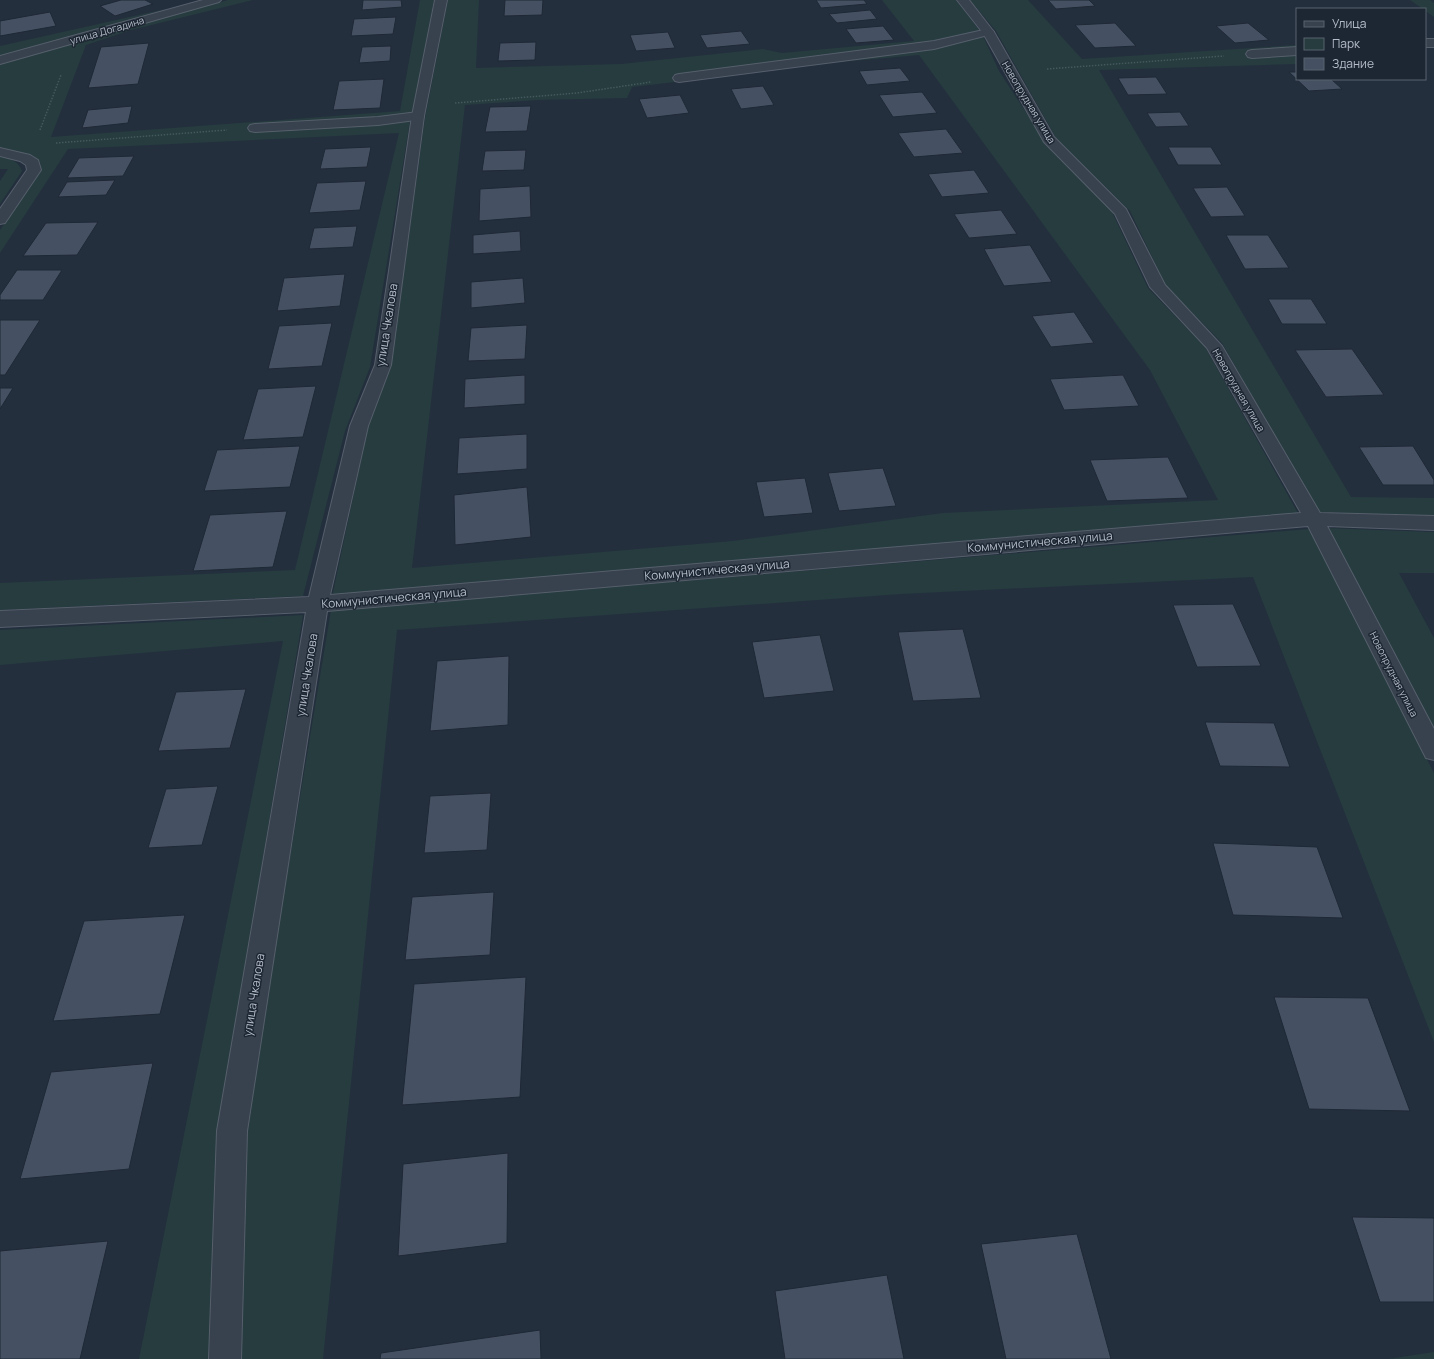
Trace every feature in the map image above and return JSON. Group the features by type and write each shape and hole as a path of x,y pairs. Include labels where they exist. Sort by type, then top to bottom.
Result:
{"street":[{"name":"улица Догадина","path":"0,60 199,2 215,0"},
{"name":"улица Чкалова","path":"225,1359 232,1131 318,604 359,426 383,365 418,116 441,0"},
{"name":"Новопрудная улица","path":"963,0 988,32 1049,139 1121,212 1158,287 1214,346 1314,519 1434,751"},
{"path":"679,78 934,45 988,32"},
{"path":"1252,54 1296,51"},
{"path":"255,128 378,121 418,116"},
{"path":"0,152 29,154 34,170 0,220"},
{"name":"Коммунистическая улица","path":"0,619 318,604 1314,519 1434,523"}],"path":[{"path":"29,154 74,39"},
{"path":"1010,72 1252,54"},
{"path":"418,116 442,106 463,102 578,93 679,78"},
{"path":"29,154 60,141 255,128"}],"green space":[{"path":"228,0 253,0 131,30 86,45 51,137 400,111 420,0 434,0 412,115 377,119 255,126 252,131 379,125 410,121 370,367 345,431 303,596 0,610 0,583 295,570 399,133 68,149 0,253 0,230 41,169 40,162 33,156 0,147 0,63"},
{"path":"448,0 479,0 476,68 621,64 763,49 782,53 914,41 882,0 956,0 980,31 930,44 673,75 675,82 632,87 627,98 538,100 465,105 412,568 733,541 943,513 1218,500 1150,370 919,55 806,65 983,36 999,71 1044,140 1112,212 1148,288 1205,347 1298,513 332,597 368,427 391,365 425,118"},
{"path":"970,0 1028,0 1082,59 1296,45 1296,64 1099,70 1351,497 1434,498 1434,516 1318,512 1222,343 1166,286 1130,211 1056,138 996,31"},
{"path":"1410,0 1430,0 1434,3 1434,17 1426,11 1426,8 1421,8"},
{"path":"170,8 0,56 0,46"},
{"path":"0,156 16,162 22,171 0,204 0,181 8,169 0,169"},
{"path":"1326,528 1434,532 1434,573 1399,573 1434,638 1434,733"},
{"path":"1309,529 1434,773 1434,1042 1253,577 901,594 397,630 323,1359 241,1359 245,1129 331,610"},
{"path":"303,615 218,1131 211,1359 139,1359 283,641 0,665 0,630"},
{"path":"1434,1352 1434,1359 1388,1359"}],"building":[{"path":"121,0 145,0 153,4 115,16 100,6"},
{"path":"363,0 401,0 402,7 362,10"},
{"path":"505,0 543,0 542,15 504,16"},
{"path":"816,0 864,0 867,4 821,8"},
{"path":"1048,0 1089,0 1095,6 1056,9"},
{"path":"870,10 877,19 837,23 829,14"},
{"path":"50,12 56,26 0,36 0,21"},
{"path":"396,17 393,34 351,36 354,19"},
{"path":"1115,23 1136,46 1095,48 1075,25"},
{"path":"1248,23 1269,40 1235,43 1216,26"},
{"path":"883,26 894,40 856,43 846,29"},
{"path":"741,31 750,44 707,48 700,35"},
{"path":"668,32 675,48 636,51 630,35"},
{"path":"536,42 535,60 498,61 500,43"},
{"path":"149,43 138,84 88,88 101,47"},
{"path":"391,46 390,61 359,63 362,47"},
{"path":"900,68 910,81 867,85 859,71"},
{"path":"1289,72 1296,72 1296,79"},
{"path":"1156,77 1167,94 1128,95 1118,78"},
{"path":"384,79 380,108 333,110 339,81"},
{"path":"1297,80 1332,80 1342,89 1309,91"},
{"path":"763,86 774,105 741,109 731,89"},
{"path":"922,92 937,113 893,117 879,95"},
{"path":"680,95 689,113 647,118 639,99"},
{"path":"132,106 128,123 82,128 88,110"},
{"path":"531,106 527,131 485,132 490,107"},
{"path":"1180,112 1189,126 1156,127 1147,113"},
{"path":"946,129 963,153 914,157 898,133"},
{"path":"371,147 367,167 320,169 325,149"},
{"path":"1168,147 1211,147 1222,165 1178,165"},
{"path":"526,150 524,170 482,171 485,151"},
{"path":"134,156 123,176 67,178 79,158"},
{"path":"974,170 989,193 942,197 928,174"},
{"path":"115,180 106,195 58,197 67,182"},
{"path":"366,181 360,210 309,213 317,183"},
{"path":"530,186 531,217 479,221 480,189"},
{"path":"1227,187 1245,216 1211,217 1193,188"},
{"path":"1001,210 1017,234 969,238 954,214"},
{"path":"98,222 77,255 23,256 46,223"},
{"path":"357,226 353,247 309,249 314,228"},
{"path":"520,231 521,251 473,254 473,235"},
{"path":"1226,235 1268,235 1289,268 1245,269"},
{"path":"1030,245 1052,282 1004,286 984,249"},
{"path":"17,270 62,270 43,300 0,300 0,295"},
{"path":"345,274 340,306 277,311 284,278"},
{"path":"523,278 525,303 471,308 471,282"},
{"path":"1268,299 1311,299 1327,324 1282,324"},
{"path":"1074,312 1094,343 1051,347 1032,316"},
{"path":"0,320 40,320 5,375 0,375"},
{"path":"332,323 322,366 268,369 279,326"},
{"path":"527,325 525,359 468,361 471,328"},
{"path":"1352,349 1384,395 1326,397 1295,350"},
{"path":"525,375 525,404 464,408 465,379"},
{"path":"1123,375 1139,406 1064,410 1050,379"},
{"path":"316,386 303,437 243,440 258,389"},
{"path":"0,388 13,388 0,409"},
{"path":"527,434 527,469 457,474 459,438"},
{"path":"300,446 290,487 204,491 217,450"},
{"path":"1413,446 1434,480 1434,485 1383,485 1359,447"},
{"path":"1168,457 1188,498 1107,501 1090,460"},
{"path":"883,468 896,506 839,511 828,473"},
{"path":"805,478 813,513 764,517 756,482"},
{"path":"527,487 531,537 455,545 454,495"},
{"path":"287,511 273,567 193,571 210,515"},
{"path":"1233,604 1261,666 1197,667 1173,605"},
{"path":"963,629 981,698 913,701 898,632"},
{"path":"820,635 834,691 764,698 752,642"},
{"path":"509,656 508,725 430,731 437,661"},
{"path":"246,689 230,748 158,751 176,692"},
{"path":"1205,722 1274,723 1290,767 1220,766"},
{"path":"218,786 202,845 148,848 166,789"},
{"path":"491,793 487,850 424,853 430,796"},
{"path":"1213,843 1317,847 1343,918 1233,915"},
{"path":"494,892 490,955 405,960 412,897"},
{"path":"185,915 160,1014 53,1021 84,921"},
{"path":"526,977 520,1097 402,1105 414,984"},
{"path":"1274,997 1368,998 1410,1111 1309,1109"},
{"path":"153,1063 129,1169 20,1179 51,1072"},
{"path":"508,1153 507,1243 398,1256 403,1164"},
{"path":"1352,1217 1434,1218 1434,1302 1380,1302"},
{"path":"1077,1234 1111,1359 1006,1359 981,1244"},
{"path":"108,1241 80,1359 0,1359 0,1251"},
{"path":"887,1275 904,1359 785,1359 775,1291"},
{"path":"540,1330 541,1359 380,1359 381,1353"}]}
